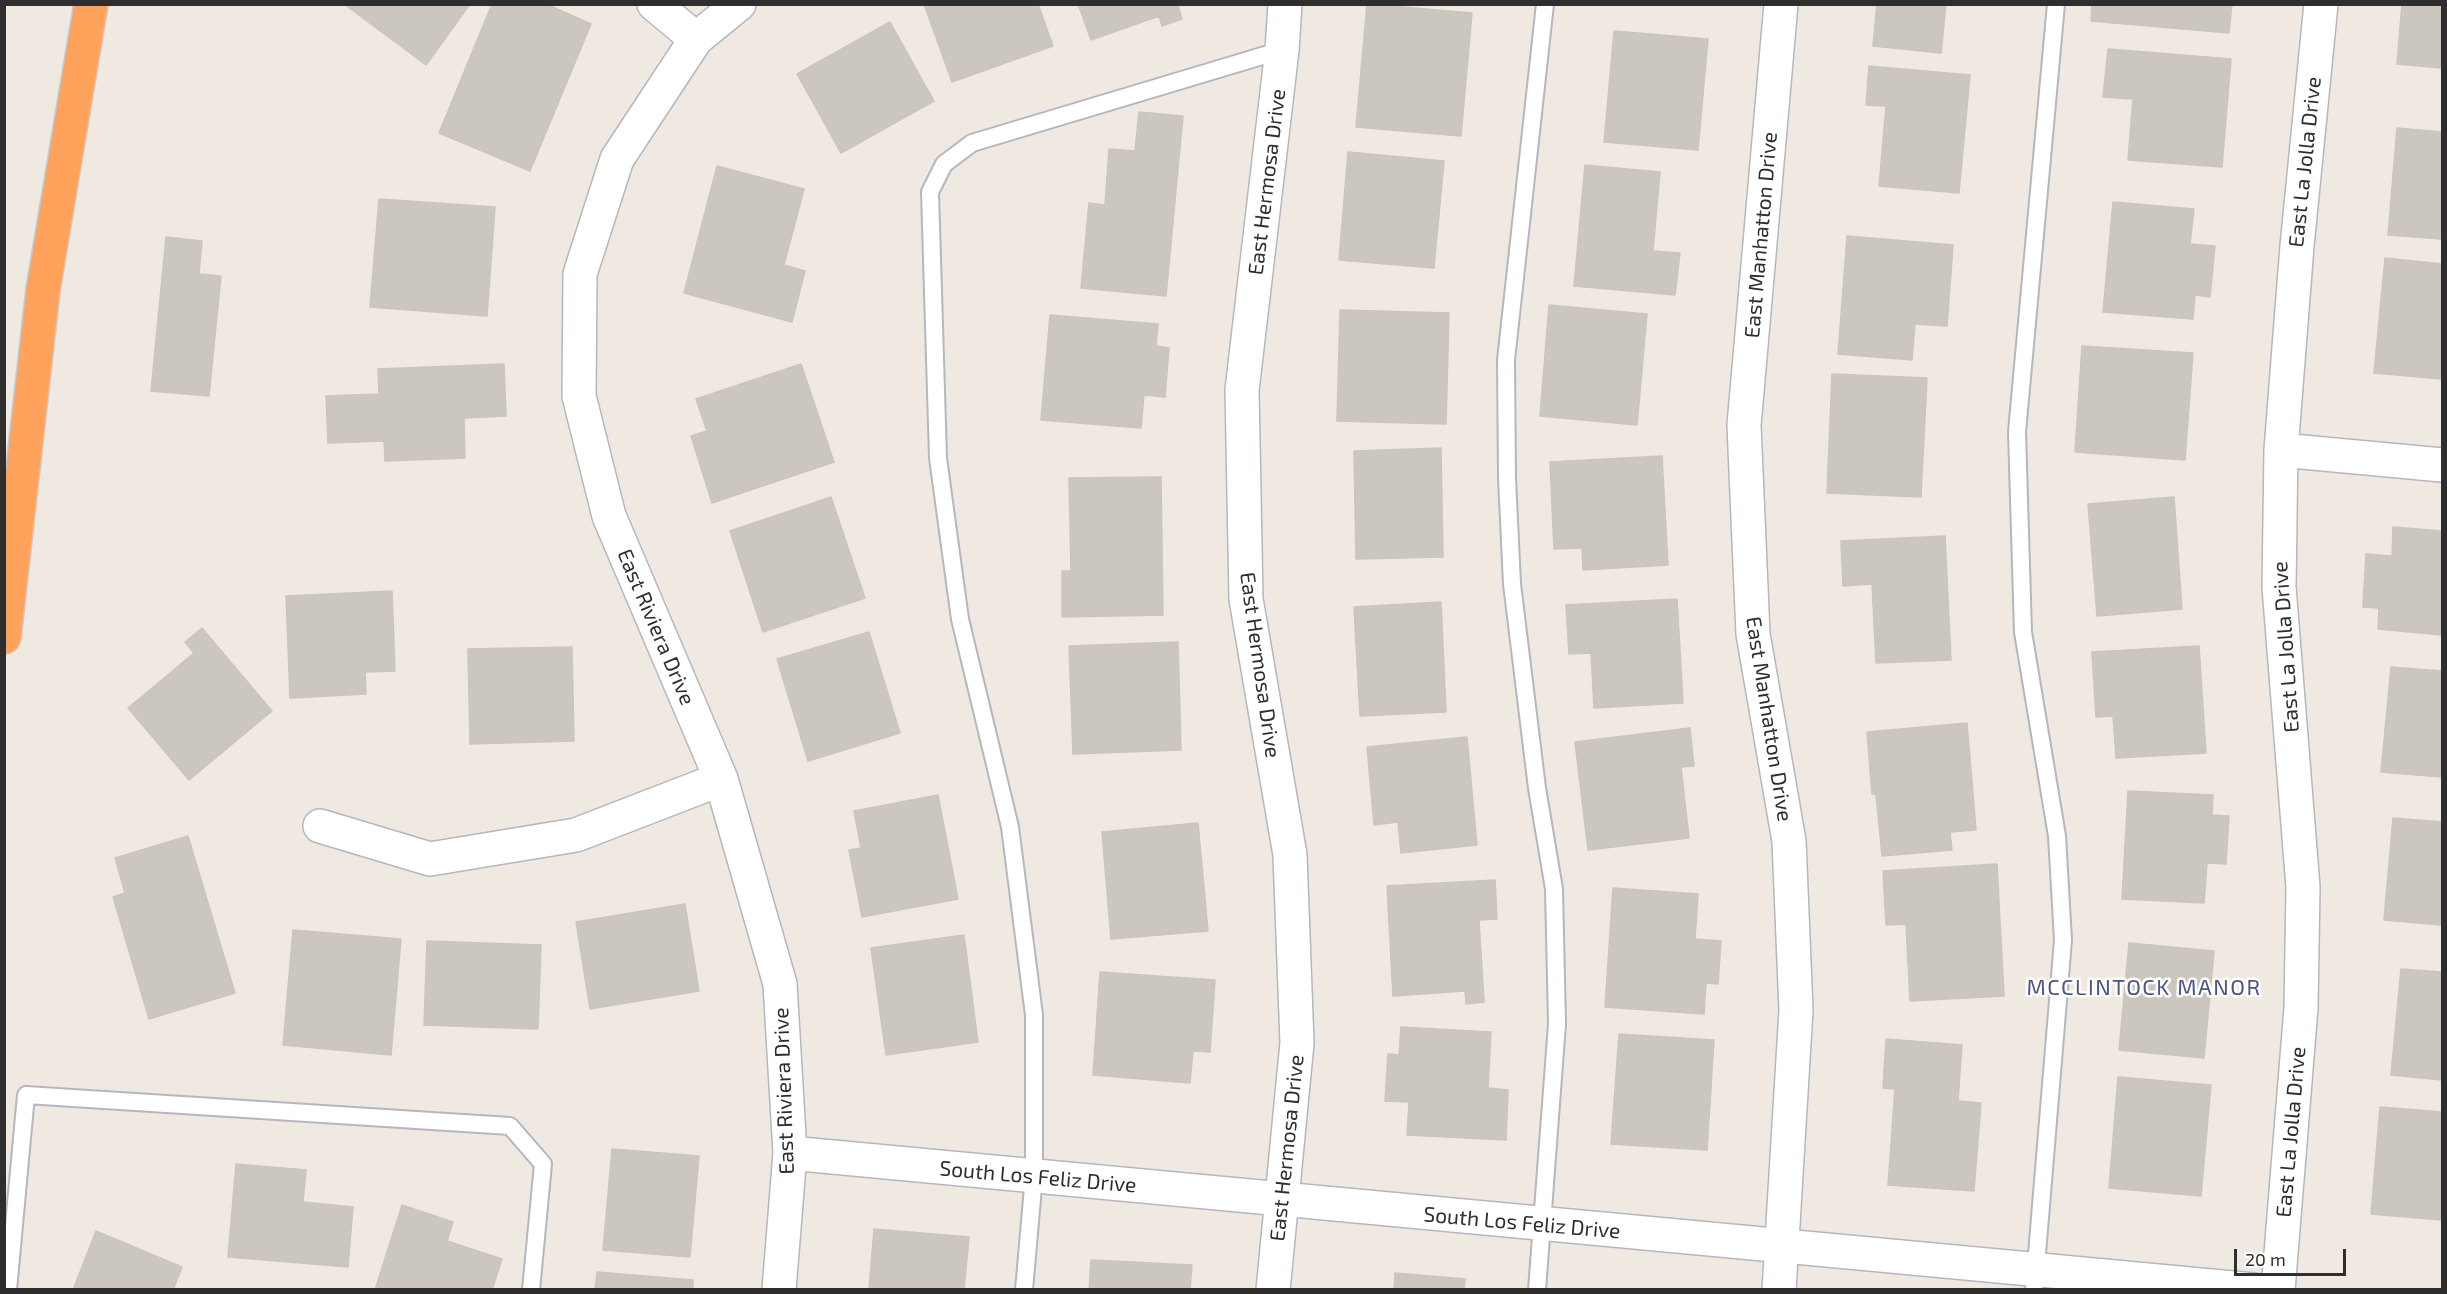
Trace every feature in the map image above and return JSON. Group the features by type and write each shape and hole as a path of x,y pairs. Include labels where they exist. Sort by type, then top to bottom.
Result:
{"highway":[{"path":"4,637 43,290 91,4"}],"street":[{"path":"654,4 696,39"},
{"name":"East Riviera Drive","path":"739,4 696,39 617,159 580,274 579,396 609,516 721,780 780,984 790,1153 779,1290"},
{"name":"East Hermosa Drive","path":"1273,1290 1297,1043 1290,855 1246,599 1242,390 1282,50 1285,4"},
{"name":"East Manhatton Drive","path":"1779,1290 1796,1010 1789,841 1753,634 1744,425 1781,4"},
{"name":"East La Jolla Drive","path":"2278,1290 2301,1008 2303,887 2279,587 2281,450 2297,246 2322,4"},
{"path":"2281,450 2442,465"},
{"path":"320,826 430,859 576,835 721,780"},
{"name":"South Los Feliz Drive","path":"790,1153 1783,1246 2035,1279 2254,1290"}],"lane":[{"path":"1537,1290 1557,1024 1554,889 1537,788 1512,584 1507,478 1506,360 1545,4"},
{"path":"2035,1279 2063,940 2057,836 2023,632 2017,432 2056,4"},
{"path":"1024,1290 1034,1176 1034,1015 1010,827 960,620 938,458 930,192 944,164 972,144 1282,50"},
{"path":"8,1290 26,1095 510,1126 543,1164 531,1290"}],"building":[{"path":"344,4 470,4 426,65"},
{"path":"492,4 546,4 591,24 530,171 439,133"},
{"path":"924,4 1038,4 1053,46 952,82"},
{"path":"1078,4 1184,4 1178,6 1182,19 1162,26 1159,16 1091,40"},
{"path":"1367,4 1472,13 1461,136 1356,127"},
{"path":"1877,4 1946,4 1941,53 1873,46"},
{"path":"2092,4 2232,4 2229,33 2091,21"},
{"path":"2402,4 2442,4 2442,68 2397,64"},
{"path":"890,22 934,101 841,153 797,74"},
{"path":"1614,31 1708,39 1698,150 1604,142"},
{"path":"2108,49 2231,59 2222,167 2128,160 2133,99 2103,97"},
{"path":"1869,66 1970,75 1959,193 1879,186 1886,106 1866,105"},
{"path":"1139,112 1183,116 1166,296 1081,288 1089,203 1105,205 1109,149 1135,151"},
{"path":"2397,128 2442,132 2442,239 2388,235"},
{"path":"1348,152 1444,161 1434,268 1339,260"},
{"path":"1585,165 1660,172 1653,251 1680,253 1675,295 1574,286"},
{"path":"717,166 804,189 784,265 805,271 792,322 684,293"},
{"path":"379,199 495,207 487,316 370,307"},
{"path":"2113,202 2194,209 2190,244 2215,246 2210,297 2195,295 2193,319 2103,312"},
{"path":"1847,236 1953,245 1947,326 1915,324 1912,360 1838,354"},
{"path":"166,237 202,241 199,274 221,276 209,396 151,391"},
{"path":"2385,258 2442,264 2442,379 2374,373"},
{"path":"1549,305 1647,314 1637,425 1540,416"},
{"path":"1340,310 1449,313 1446,424 1337,421"},
{"path":"1050,315 1158,324 1156,346 1169,348 1165,397 1144,395 1141,428 1041,420"},
{"path":"2082,346 2193,353 2185,460 2075,452"},
{"path":"504,364 506,416 464,418 465,458 385,461 384,441 328,443 326,396 379,394 378,369"},
{"path":"801,364 834,462 712,503 691,436 707,431 696,399"},
{"path":"1832,374 1927,378 1921,497 1827,493"},
{"path":"1441,448 1443,557 1356,559 1354,451"},
{"path":"1662,456 1668,565 1583,570 1582,548 1554,549 1550,462"},
{"path":"1161,477 1163,615 1062,617 1062,571 1071,571 1069,478"},
{"path":"831,497 865,598 763,632 730,531"},
{"path":"2174,497 2182,609 2097,616 2088,504"},
{"path":"2393,527 2442,531 2442,635 2378,629 2379,608 2363,607 2366,554 2392,556"},
{"path":"1945,536 1951,660 1876,663 1872,584 1843,586 1841,541"},
{"path":"392,591 395,671 365,672 366,694 290,698 286,596"},
{"path":"1677,599 1683,703 1594,708 1591,653 1569,654 1566,605"},
{"path":"1441,602 1446,712 1360,716 1354,607"},
{"path":"202,628 272,711 189,780 128,708 194,653 185,642"},
{"path":"869,632 900,733 808,761 777,659"},
{"path":"1178,642 1181,750 1073,754 1069,646"},
{"path":"2199,646 2206,753 2116,758 2113,716 2096,717 2092,652"},
{"path":"572,647 574,741 470,744 468,649"},
{"path":"2391,667 2442,671 2442,777 2381,772"},
{"path":"1967,723 1976,830 1950,832 1952,850 1882,856 1876,794 1872,794 1867,732"},
{"path":"1690,728 1694,766 1681,767 1689,838 1588,850 1575,742"},
{"path":"1467,737 1477,845 1401,853 1398,822 1374,825 1367,747"},
{"path":"2128,791 2213,795 2212,815 2229,816 2226,864 2207,863 2204,903 2122,899"},
{"path":"938,795 958,899 862,917 849,850 861,848 854,811"},
{"path":"2393,818 2442,822 2442,925 2384,920"},
{"path":"1198,823 1208,931 1111,939 1102,832"},
{"path":"188,836 235,993 149,1019 113,897 125,893 115,858"},
{"path":"1997,864 2004,996 1910,1001 1906,924 1886,925 1883,871"},
{"path":"1495,880 1497,919 1479,920 1484,1002 1466,1004 1465,991 1393,996 1387,886"},
{"path":"1613,888 1698,894 1695,939 1721,941 1718,984 1706,983 1704,1014 1605,1007"},
{"path":"685,904 699,991 590,1009 576,922"},
{"path":"293,930 401,939 391,1055 283,1045"},
{"path":"964,935 978,1042 886,1055 871,948"},
{"path":"427,941 541,945 538,1029 424,1025"},
{"path":"2129,943 2214,951 2204,1058 2119,1050"},
{"path":"2401,969 2442,972 2442,1080 2391,1075"},
{"path":"1100,972 1215,980 1210,1052 1193,1051 1190,1083 1093,1075"},
{"path":"1401,1027 1491,1032 1488,1088 1508,1090 1506,1140 1407,1135 1409,1102 1385,1101 1388,1054 1399,1055"},
{"path":"1619,1034 1714,1040 1707,1150 1611,1144"},
{"path":"1886,1039 1962,1045 1958,1101 1981,1103 1974,1191 1888,1185 1895,1089 1883,1088"},
{"path":"2118,1077 2211,1085 2201,1196 2109,1188"},
{"path":"2380,1107 2442,1112 2442,1220 2371,1214"},
{"path":"612,1149 699,1156 690,1257 603,1250"},
{"path":"236,1164 306,1170 303,1202 353,1207 348,1267 228,1257"},
{"path":"402,1205 453,1222 447,1241 502,1259 492,1290 375,1290"},
{"path":"874,1229 969,1237 964,1290 869,1290"},
{"path":"96,1231 182,1267 173,1290 73,1290"},
{"path":"1091,1260 1192,1265 1190,1290 1089,1290"},
{"path":"597,1272 693,1280 693,1290 595,1290"},
{"path":"1395,1273 1465,1279 1464,1290 1394,1290"}],"district":[{"name":"MCCLINTOCK MANOR","path":"2144,988"}]}
